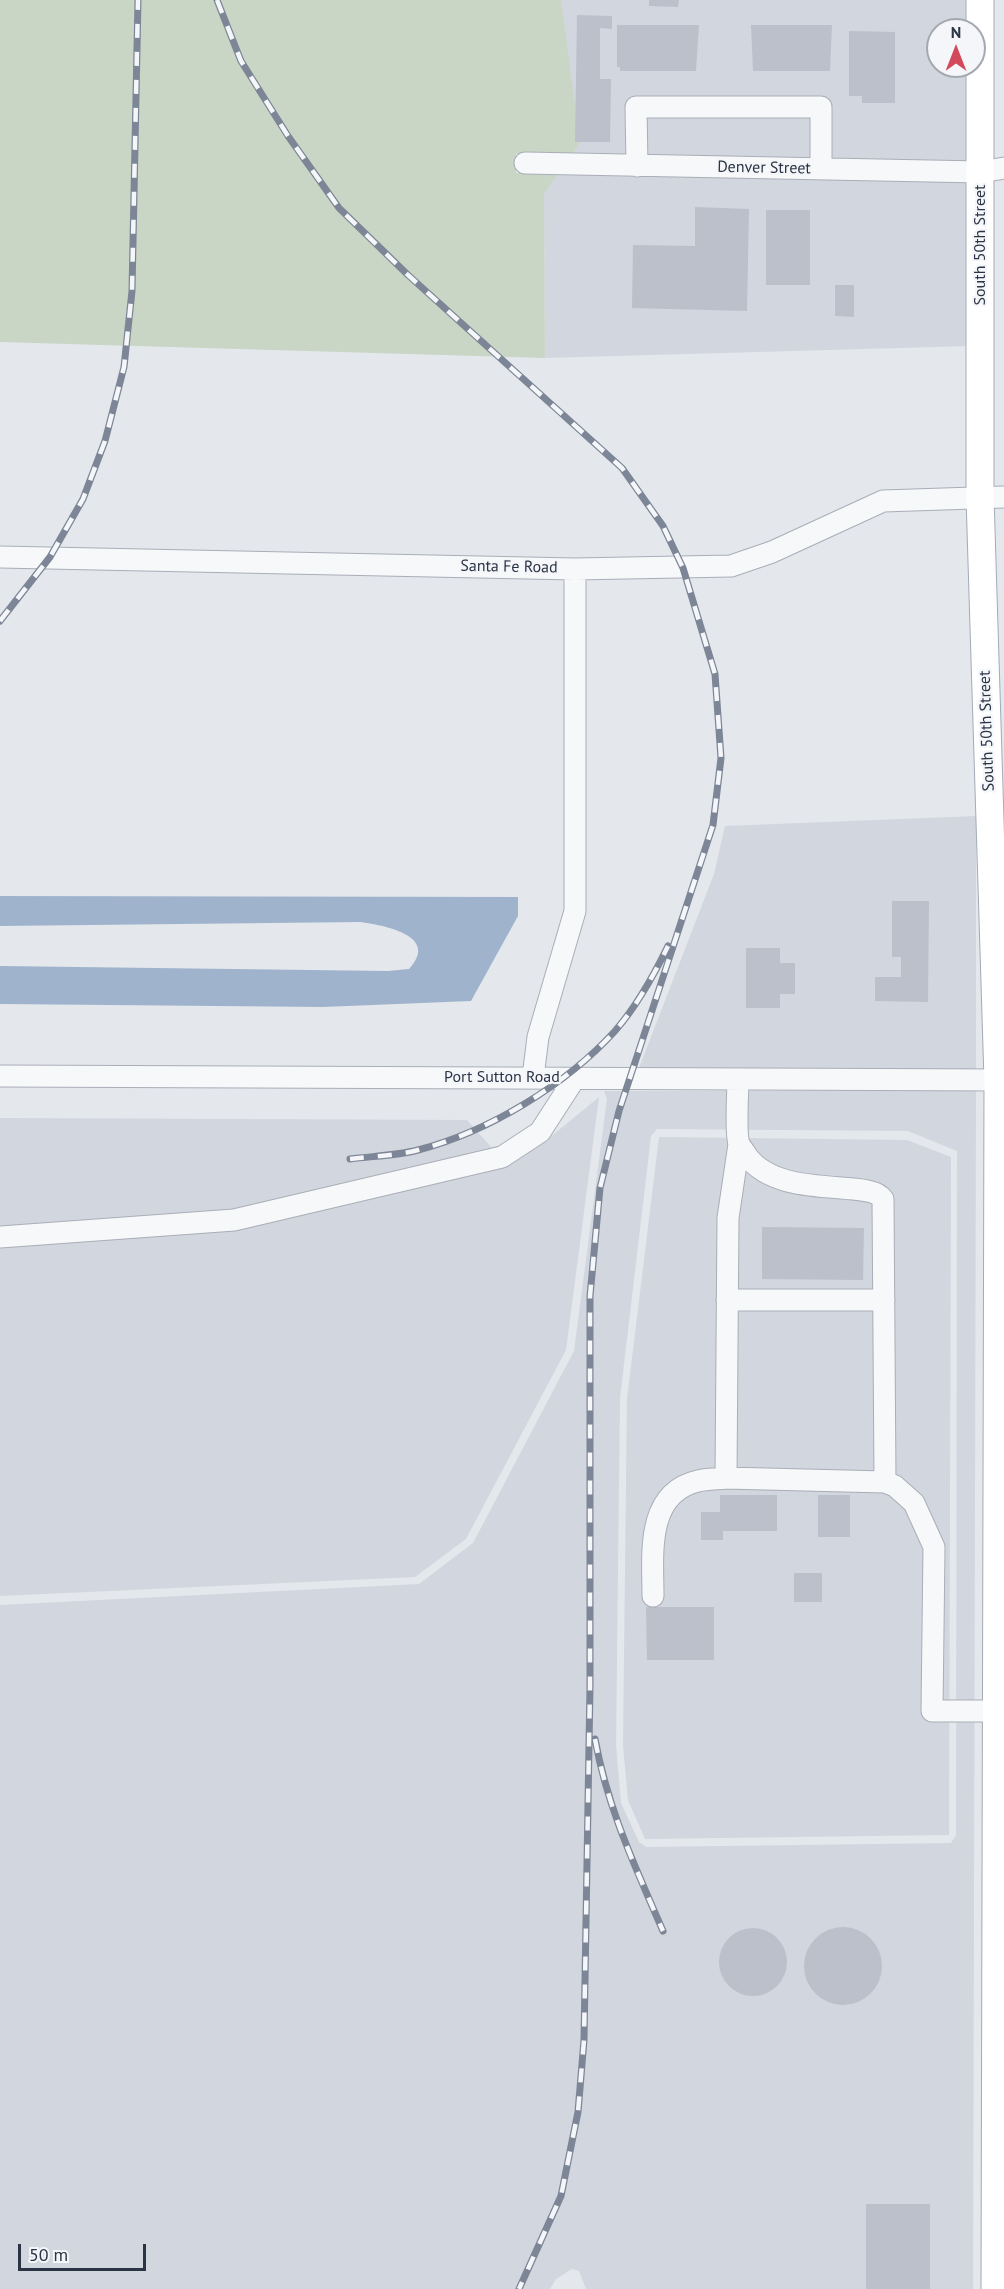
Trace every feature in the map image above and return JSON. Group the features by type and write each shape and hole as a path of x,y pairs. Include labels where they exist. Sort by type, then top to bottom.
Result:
{"main road":[{"name":"South 50th Street","path":"980,0 992,170 992,497 1001,1080 996,1711 995,2289"}],"street":[{"path":"638,166 636,107 822,107 822,169"},
{"name":"Denver Street","path":"525,163 992,170"},
{"name":"Santa Fe Road","path":"0,556 575,569 731,566 772,552 883,501 992,497"},
{"path":"533,1077 538,1037 575,911 575,569"},
{"name":"Port Sutton Road","path":"0,1076 1001,1080"},
{"path":"0,1237 234,1220 502,1157 540,1132 575,1078"},
{"path":"726,1478 728,1218 739,1144 738,1079"},
{"path":"739,1144 754,1164 778,1178 811,1187 869,1189 880,1194 884,1205 885,1482"},
{"path":"727,1300 884,1300"},
{"path":"653,1596 654,1533 664,1503 686,1485 698,1480 726,1478 885,1482 895,1486 914,1503 934,1547 933,1711 996,1711"}],"shaded area":[{"path":"561,0 966,0 967,18 926,18 926,78 967,78 968,162 572,154"},
{"path":"558,174 968,182 970,346 545,358 544,194"},
{"path":"976,816 976,1070 639,1068 714,874 725,826"},
{"path":"976,1090 973,2289 586,2289 579,2271 572,2269 556,2279 550,2289 0,2289 0,1605 419,1584 473,1543 574,1351 607,1099 604,1091","holes":["657,1129 908,1131 957,1151 956,1835 951,1843 646,1847 639,1842 621,1803 616,1745 620,1398 651,1136"]},
{"path":"599,1097 566,1350 466,1539 415,1577 0,1596 0,1118 467,1120 491,1147 548,1139"},
{"path":"659,1137 907,1140 951,1157 949,1835 645,1839 628,1800 623,1745 627,1399"}],"green space":[{"path":"0,0 561,0 580,143 572,154 516,154 516,173 558,174 544,194 545,358 0,342"}],"water":[{"path":"0,896 518,897 518,916 471,1001 323,1007 0,1004 0,966 388,971 409,969 417,957 418,948 413,940 394,929 360,922 0,926"}],"building":[{"path":"649,0 679,0 678,7 649,6"},
{"path":"577,15 612,16 612,29 600,28 600,79 611,79 610,142 575,142"},
{"path":"617,25 699,25 696,71 620,71 620,67 617,67"},
{"path":"751,25 832,25 830,71 753,71"},
{"path":"849,31 895,32 895,103 862,103 862,96 849,96"},
{"path":"695,207 749,209 747,311 632,308 633,245 695,246"},
{"path":"766,210 810,210 810,285 766,285"},
{"path":"835,285 854,285 854,317 835,316"},
{"path":"892,901 929,901 928,1002 875,1001 875,977 901,977 901,957 892,957"},
{"path":"746,948 780,948 780,963 795,963 795,994 780,994 780,1008 746,1008"},
{"path":"762,1227 864,1228 863,1280 762,1279"},
{"path":"720,1495 777,1495 777,1531 723,1531 723,1540 701,1540 701,1512 720,1512"},
{"path":"818,1495 850,1495 850,1537 818,1537"},
{"path":"794,1573 822,1573 822,1602 794,1602"},
{"path":"646,1607 714,1607 714,1660 647,1660"},
{"path":"835,1927 851,1927 865,1933 876,1944 882,1958 882,1974 876,1988 865,1999 851,2005 835,2005 821,1999 810,1988 804,1974 804,1958 810,1944 821,1933"},
{"path":"746,1928 760,1928 772,1933 782,1943 787,1962 782,1981 772,1991 760,1996 746,1996 734,1991 724,1981 719,1969 719,1955 724,1943 734,1933"},
{"path":"866,2204 930,2204 930,2289 866,2289"}],"railway":[{"path":"0,621 50,557 83,499 105,441 124,367 132,291 138,0"},
{"path":"217,0 241,61 288,136 339,208 408,275 622,468 663,526 683,568 715,674 721,758 713,825 619,1111 600,1188 590,1296 590,1686 584,2040 578,2112 561,2196 519,2289"},
{"path":"350,1159 410,1152 445,1142 498,1119 550,1088 595,1051 615,1031 644,990 668,946"},
{"path":"595,1739 615,1814 663,1931"}]}
